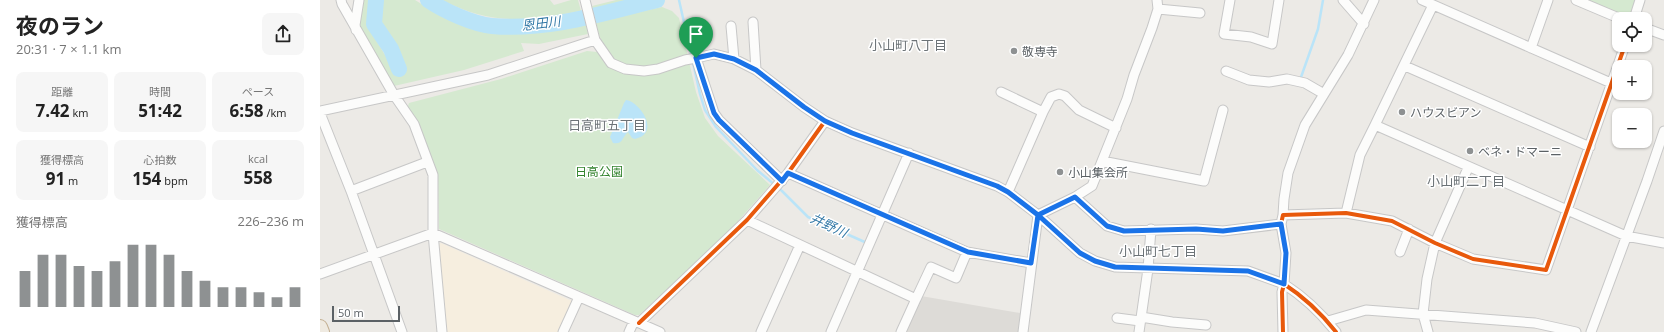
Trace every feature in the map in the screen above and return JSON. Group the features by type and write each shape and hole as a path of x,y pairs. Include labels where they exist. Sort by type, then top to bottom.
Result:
{"highway":[{"path":"320,327 322,332"}],"street":[{"path":"341,0 356,31 394,95 414,124 433,175 433,233 442,332"},
{"path":"356,31 355,25 359,0"},
{"path":"585,0 594,36 610,62 625,69 644,71 658,69 714,54 734,59 756,70 804,107 825,121 852,133 997,186 1008,192 1038,215 1080,253 1095,261 1115,267 1248,271 1284,284 1296,292 1328,321 1336,332"},
{"path":"1230,0 1224,34 1251,37 1272,44 1280,0"},
{"path":"1343,0 1364,24"},
{"path":"1284,332 1282,292 1286,253 1282,219 1288,173 1305,125 1348,55 1364,24 1374,0"},
{"path":"1422,0 1611,83"},
{"path":"1531,48 1548,0"},
{"path":"1576,0 1612,15"},
{"path":"1636,12 1640,0"},
{"path":"1038,215 1075,197 1092,186 1116,128 1157,4 1200,13"},
{"path":"1346,213 1360,155 1405,66 1433,5"},
{"path":"753,22 756,70"},
{"path":"731,26 734,59"},
{"path":"1652,31 1664,35"},
{"path":"402,332 351,191 320,112 488,75 594,36"},
{"path":"1075,197 1107,226 1124,231 1223,231 1282,219 1346,213 1392,221 1435,243 1473,259 1546,270 1590,147 1622,52"},
{"path":"693,59 714,113 778,185"},
{"path":"1405,66 1483,102 1590,147"},
{"path":"1226,71 1249,80 1269,82 1287,79 1305,83 1324,94"},
{"path":"1001,92 1043,112"},
{"path":"1008,192 1051,97 1059,94 1065,96 1079,110 1116,128"},
{"path":"1102,161 1204,181 1223,110"},
{"path":"628,332 640,325 747,220 788,173 825,121"},
{"path":"1375,126 1626,236 1664,243"},
{"path":"1591,332 1664,131"},
{"path":"831,332 909,154"},
{"path":"351,191 427,162"},
{"path":"1428,332 1423,314 1427,279 1435,243 1468,168"},
{"path":"788,173 968,252 1031,263"},
{"path":"1023,332 1038,215"},
{"path":"747,220 916,299"},
{"path":"1400,252 1410,229"},
{"path":"1139,332 1148,268 1151,230"},
{"path":"320,274 433,233 640,325 660,332"},
{"path":"762,332 800,245"},
{"path":"901,332 931,267 956,278 968,252"},
{"path":"563,332 579,297"},
{"path":"1328,321 1366,310 1535,323 1576,332"},
{"path":"1117,318 1206,325"}],"shaded area":[{"path":"441,243 572,301 559,332 446,332 437,245"},
{"path":"921,296 1020,313 1018,332 905,332"}],"green space":[{"path":"361,0 370,0 368,18 370,30 397,75 404,71 378,26 376,9 379,0 415,0 436,13 466,25 490,31 520,33 545,32 586,24 588,34 539,44 521,43 524,51 464,70 394,86 361,33 358,19"},
{"path":"442,0 550,0 554,5 571,0 578,0 581,11 527,19 494,18 477,14"},
{"path":"616,0 640,0 594,11 592,6"},
{"path":"1588,0 1636,0 1632,12 1616,12"},
{"name":"日高公園","path":"662,7 672,11 679,18 696,92 705,118 718,136 770,185 723,238 639,315 635,315 439,229 438,176 417,121 407,109 409,103 501,79 587,51 597,52 601,40 594,21"}],"water":[{"path":"626,100 637,106 642,111 646,118 647,131 643,136 635,139 632,138 628,132 621,142 613,143 610,137"}],"waterway":[{"path":"376,0 374,24 391,49 399,69"},
{"name":"恩田川","path":"428,0 450,13 476,23 492,26 513,27 534,26 576,20 657,0"},
{"name":"井野川","path":"679,0 700,94 705,110 716,127 757,170 782,191 808,217 867,243"},
{"path":"1300,80 1318,29 1323,0"}],"cycle path":[{"path":"1336,332 1312,306 1284,284 1286,253 1281,224 1283,215 1346,213 1392,221 1435,243 1473,259 1546,270 1623,52"},
{"path":"639,323 747,220 788,173 825,121 852,133 997,186 1008,192 1038,215 1080,253 1095,261 1115,267 1248,271 1284,284 1282,292 1283,332"}],"place":[{"name":"敬専寺","path":"1014,51"},
{"name":"ハウスビアン","path":"1402,112"},
{"name":"ベネ・ドマーニ","path":"1470,151"},
{"name":"小山集会所","path":"1060,172"}],"district":[{"name":"小山町八丁目","path":"908,45"},
{"name":"日高町五丁目","path":"607,125"},
{"name":"小山町二丁目","path":"1466,181"},
{"name":"小山町七丁目","path":"1158,251"}],"route":[{"path":"696,58 714,54 734,59 756,70 804,107 825,121 852,133 997,186 1008,192 1038,215 1080,253 1095,261 1115,267 1248,271 1284,284 1286,253 1281,224 1223,231 1196,229 1124,231 1107,226 1075,197 1038,215 1031,263 968,252 788,173 782,181 719,120 714,113 696,58"}]}
